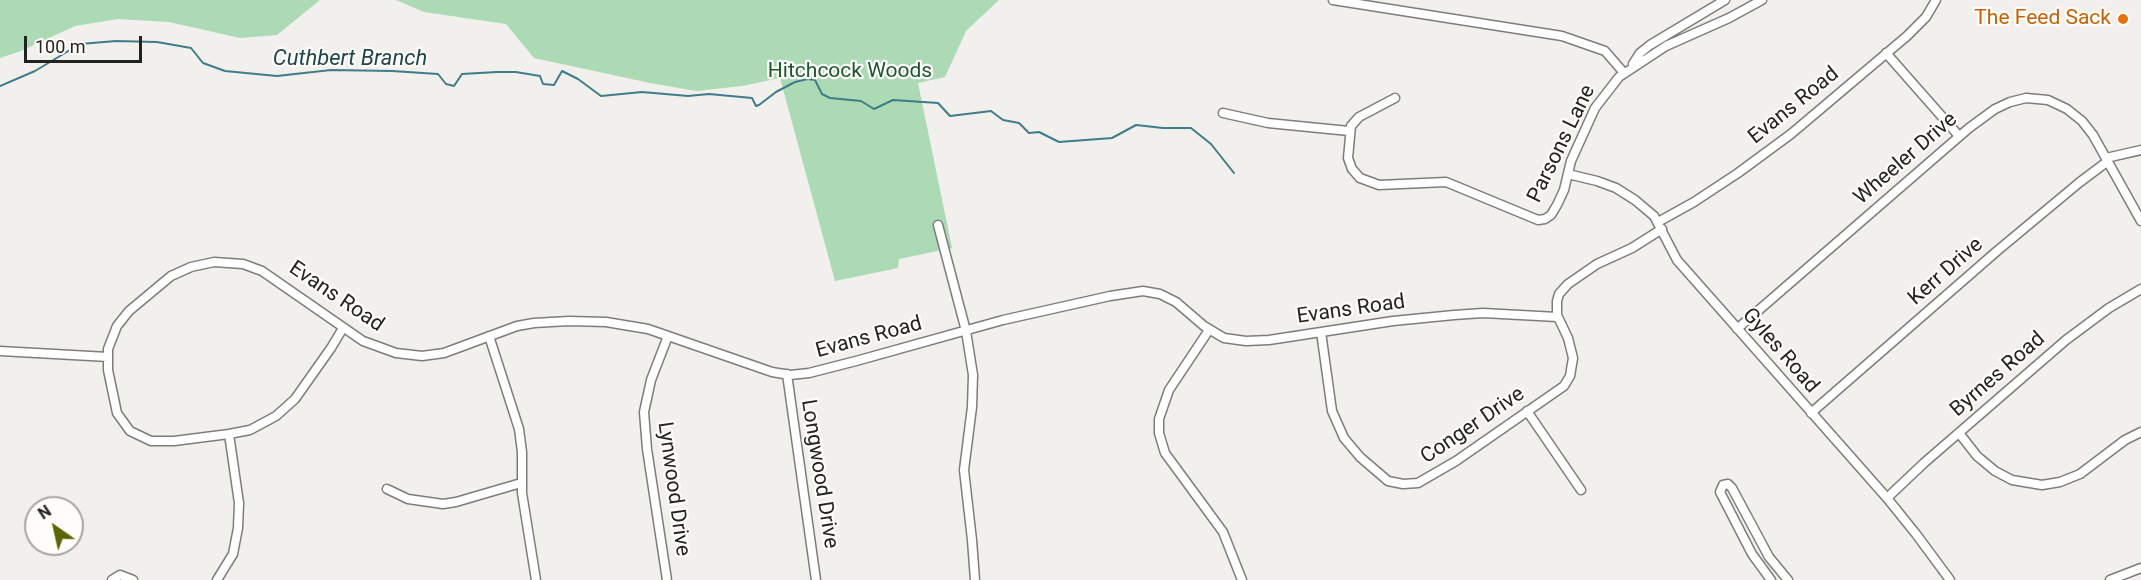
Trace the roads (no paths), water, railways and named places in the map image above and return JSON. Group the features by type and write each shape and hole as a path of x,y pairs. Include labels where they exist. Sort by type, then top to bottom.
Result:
{"street":[{"path":"1333,0 1562,36 1605,51 1627,70"},
{"path":"1627,70 1640,53 1650,45 1725,0"},
{"path":"1627,70 1666,46 1730,18 1762,0"},
{"name":"Evans Road","path":"108,357 108,349 117,326 136,304 162,282 181,271 214,262 234,262 262,271 374,346 411,356 444,353 517,326 568,321 634,326 772,372 787,374 808,373 1004,320 1110,296 1143,291 1160,294 1176,302 1209,330 1224,338 1246,341 1269,340 1454,315 1557,317 1559,294 1568,284 1597,264 1632,248 1660,226 1765,154 1926,17 1936,0"},
{"path":"1886,53 1959,136"},
{"name":"Parsons Lane","path":"1349,131 1350,164 1356,174 1367,182 1379,185 1446,182 1538,220 1548,217 1557,205 1571,161 1595,108 1609,87 1627,70"},
{"path":"1223,113 1268,123 1349,131 1359,117 1395,98"},
{"name":"Wheeler Drive","path":"1737,329 1959,136 2003,104 2026,98 2040,98 2058,105 2082,121 2093,135 2141,221"},
{"name":"Kerr Drive","path":"1811,412 2107,159 2141,150"},
{"name":"Gyles Road","path":"1568,174 1616,188 1644,206 1660,226 1677,260 1887,498 1950,580"},
{"path":"938,225 966,331 974,388 964,470 975,580"},
{"name":"Byrnes Road","path":"1887,498 2066,340 2109,308 2141,289"},
{"name":"Conger Drive","path":"1321,332 1332,411 1339,429 1360,457 1388,481 1410,484 1425,480 1564,386 1570,376 1573,358 1557,317"},
{"path":"0,351 108,357 117,413 125,426 136,435 151,441 174,441 250,430 267,422 285,409 304,387 343,327"},
{"path":"1209,330 1169,390 1159,419 1159,433 1165,453 1223,532 1242,580"},
{"path":"489,336 519,429 522,452 521,483 536,580"},
{"name":"Lynwood Drive","path":"667,580 647,448 644,412 651,380 668,336"},
{"name":"Longwood Drive","path":"787,374 816,580"},
{"path":"1527,411 1581,490"},
{"path":"1959,433 1977,456 1995,471 2012,480 2042,485 2060,482 2080,474 2141,432"},
{"path":"217,580 233,554 238,528 239,503 230,434"},
{"path":"387,489 408,499 443,504 521,483"},
{"path":"1771,580 1752,554 1725,503 1720,492 1723,485 1728,484 1732,488 1769,557 1788,580"},
{"path":"2110,580 2141,568"},
{"path":"112,580 120,575 133,580"}],"waterway":[{"name":"Cuthbert Branch","path":"0,86 35,71 80,44 116,41 157,42 191,48 203,63 225,71 277,76 331,70 438,74 446,84 454,86 462,74 497,72 540,76 543,84 554,85 562,71 578,79 601,96 642,92 688,96 709,94 752,98 756,106 795,82 808,79 815,80 822,94 830,98 861,101 874,109 893,100 938,103 950,116 991,111 1003,120 1019,123 1029,133 1039,132 1059,142 1112,138 1136,125 1191,128 1211,144 1234,173"}],"place":[{"name":"The Feed Sack","path":"2123,19"}],"park label":[{"name":"Hitchcock Woods","path":"850,72"}]}
